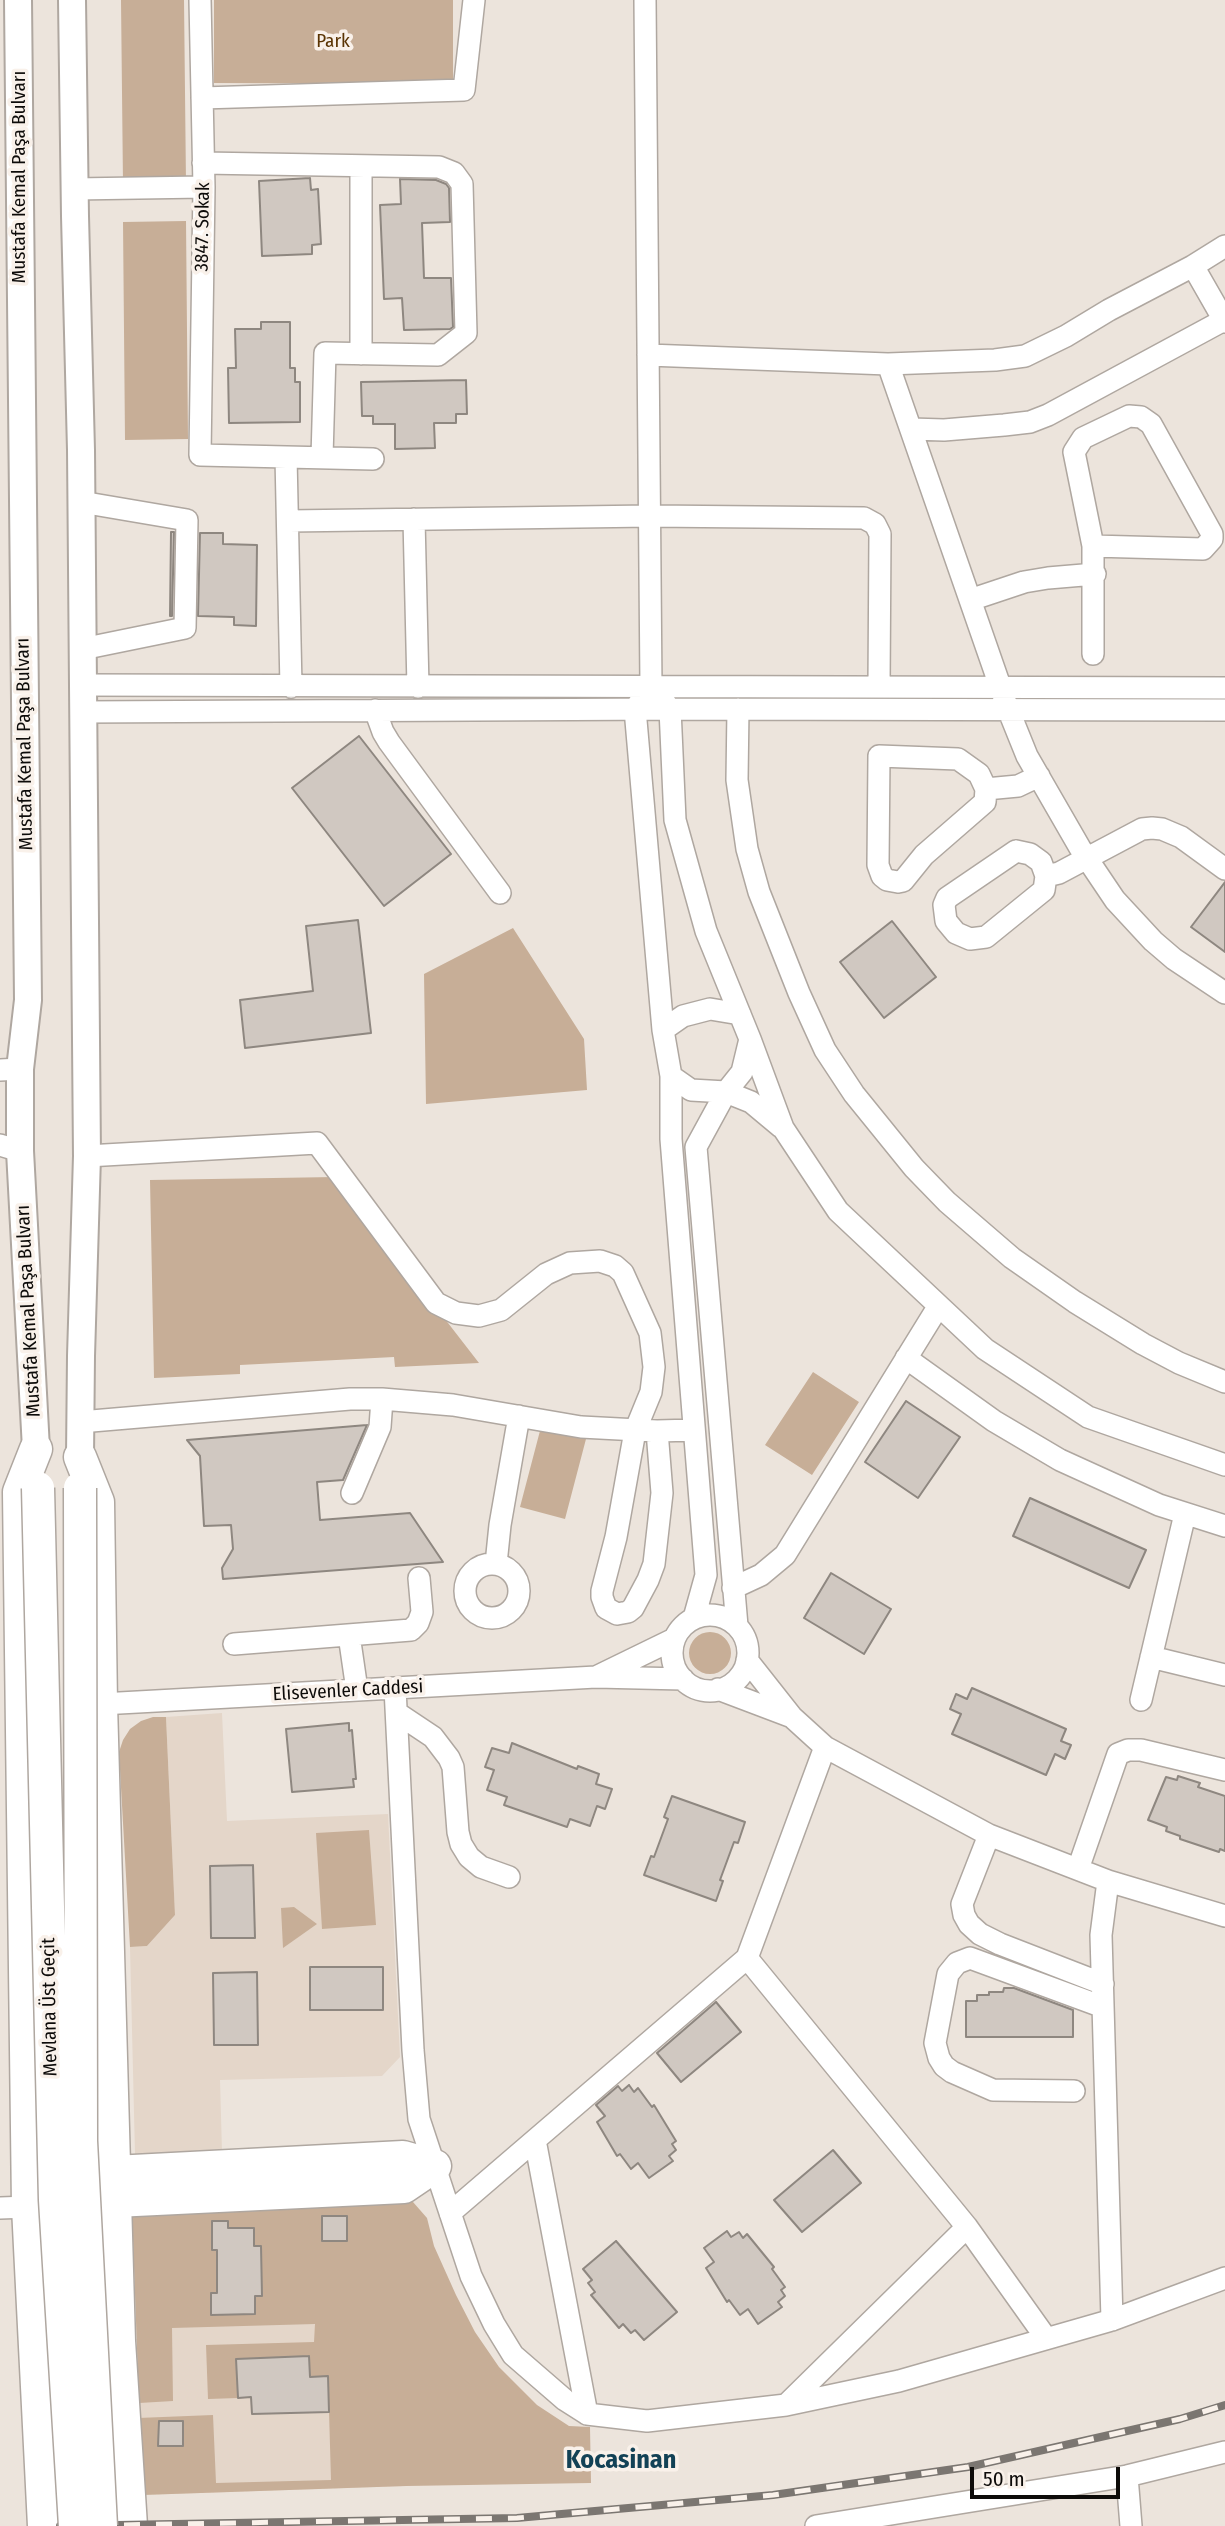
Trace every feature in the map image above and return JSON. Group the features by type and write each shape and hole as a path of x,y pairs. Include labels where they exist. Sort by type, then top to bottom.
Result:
{"highway":[{"name":"Mustafa Kemal Paşa Bulvarı","path":"36,1449 38,1488"},
{"path":"36,1449 19,1492 14,2207 44,2526"},
{"path":"80,1473 98,1502 119,2342 131,2526"},
{"name":"Mevlana Üst Geçit","path":"80,1473 81,2140 101,2526"},
{"name":"Mevlana Üst Geçit","path":"38,1488 55,2200 75,2526"},
{"path":"115,2187 404,2187 435,2166"}],"main road":[{"name":"Mustafa Kemal Paşa Bulvarı","path":"18,0 10,190 28,1000 10,1069 10,1148 36,1449"},
{"path":"72,0 81,502 86,1156 80,1473"}],"street":[{"name":"3847. Sokak","path":"200,0 204,187 200,454 286,457"},
{"path":"202,98 464,90 474,0"},
{"path":"645,0 652,686 635,709 663,1030 671,1076 671,1139 706,1575 694,1618"},
{"path":"203,163 439,167 454,173 462,184 466,333 438,355 325,353 323,457"},
{"path":"361,166 361,354"},
{"path":"74,189 204,187"},
{"path":"648,355 888,364 995,360 1025,356 1066,336 1225,246"},
{"path":"911,429 991,427 1030,422 1048,415 1224,321 1193,266"},
{"path":"888,364 1017,735 1087,860 1115,900 1153,941 1225,993"},
{"path":"1093,546 1203,549 1212,539 1212,534 1151,424 1141,417 1129,416 1083,438 1076,446 1075,458 1093,546 1093,654"},
{"path":"291,687 286,457 373,459"},
{"path":"81,502 187,520 185,628 82,649"},
{"path":"289,521 650,516 864,518 876,524 880,534 879,687"},
{"path":"414,519 418,687"},
{"path":"970,600 1024,582 1095,574"},
{"path":"82,685 1225,688"},
{"path":"652,686 670,709 675,820 706,932 783,1128 838,1211 985,1349 1088,1418 1225,1465"},
{"path":"738,709 737,780 747,849 759,892 825,1050 854,1094 914,1168 956,1210 1012,1258 1075,1302 1143,1343 1179,1363 1225,1382"},
{"path":"375,710 389,742 500,893"},
{"path":"82,712 1225,710"},
{"path":"879,756 958,759 979,774 986,789 985,803 924,855 903,880 892,882 882,876 878,865 879,756"},
{"path":"986,789 1018,786 1040,776"},
{"path":"1046,876 1087,860 1142,829 1152,828 1172,832 1181,837 1225,869"},
{"path":"1016,851 1030,853 1036,857 1046,876 1044,890 986,937 962,937 950,928 946,921 944,905 947,898 1016,851"},
{"path":"663,1030 683,1016 710,1009 740,1014"},
{"path":"737,1626 696,1147 726,1092 742,1072 750,1039"},
{"path":"671,1076 691,1090 726,1092 751,1102 783,1128"},
{"path":"86,1156 317,1143 436,1303 467,1315 479,1316 501,1310 546,1274 570,1263 600,1261 615,1266 623,1273 650,1333 653,1350 651,1392 635,1431 616,1537 601,1597 606,1608 617,1614 633,1608 654,1564 662,1493 657,1431"},
{"path":"733,1588 761,1575 785,1555 938,1307"},
{"path":"906,1358 995,1422 1060,1460 1121,1489 1185,1514 1225,1526"},
{"path":"80,1422 350,1399 382,1399 453,1405 581,1427 635,1431 694,1430"},
{"path":"352,1493 380,1427 382,1399"},
{"path":"496,1564 519,1416"},
{"path":"1141,1700 1185,1514"},
{"path":"234,1644 411,1630 422,1612 419,1577"},
{"path":"718,1689 735,1681 743,1672 748,1647 737,1626 726,1618 714,1615 694,1618 680,1628 671,1651 673,1664 683,1679 699,1689 718,1689 792,1717"},
{"path":"349,1635 356,1690"},
{"path":"596,1677 674,1639"},
{"path":"1151,1657 1225,1675"},
{"path":"747,1660 792,1717 825,1747 989,1835 1108,1881 1225,1916"},
{"name":"Elisevenler Caddesi","path":"101,1704 596,1677 683,1679"},
{"path":"395,1688 414,2080 419,2119 482,2301 513,2355 565,2400 587,2414 647,2421 786,2405 899,2381 1112,2320 1225,2278"},
{"path":"397,1713 433,1737 449,1758 453,1767 458,1832 469,1857 481,1867 509,1877"},
{"path":"450,2213 747,1958 825,1747"},
{"path":"1078,1869 1118,1754 1128,1750 1141,1750 1225,1770"},
{"path":"989,1835 962,1904 969,1924 1000,1944 1103,1984"},
{"path":"1108,1881 1101,1935 1112,2320"},
{"path":"747,1958 967,2227 1046,2338"},
{"path":"1074,2091 993,2090 952,2073 944,2066 935,2043 948,1974 957,1963 970,1958 1103,2007"},
{"path":"535,2140 587,2414"},
{"path":"786,2405 967,2227"},
{"path":"817,2526 1127,2476 1225,2452"},
{"path":"1127,2476 1131,2526"}],"shaded area":[{"path":"222,1713 227,1821 388,1814 400,2057 382,2076 220,2080 222,2152 135,2154 130,1947 147,1946 175,1915 166,1717"},
{"path":"396,2202 406,2486 142,2495 132,2211"}],"green space":[{"path":"121,0 184,0 186,184 123,184"},
{"name":"Park","path":"214,0 453,0 453,84 214,83"},
{"path":"186,221 188,439 125,440 123,222"},
{"path":"513,928 584,1039 587,1090 426,1104 424,974"},
{"path":"335,1177 479,1363 395,1367 394,1357 240,1365 240,1374 154,1378 150,1180"},
{"path":"813,1372 859,1402 812,1475 765,1445"},
{"path":"541,1427 586,1439 565,1519 520,1507"},
{"path":"710,1632 725,1638 731,1653 725,1668 710,1674 695,1668 689,1653 695,1638"},
{"path":"153,1717 166,1717 175,1915 147,1946 130,1947 119,1752 130,1729"},
{"path":"369,1830 376,1925 322,1929 316,1833"},
{"path":"294,1907 317,1924 283,1948 281,1908"},
{"path":"413,2202 427,2218 434,2246 456,2295 475,2332 499,2367 537,2405 569,2426 590,2427 591,2483 142,2495 138,2418 213,2415 216,2483 331,2480 328,2377 310,2377 309,2356 237,2359 238,2398 208,2399 206,2345 314,2342 315,2324 172,2328 173,2401 139,2403 132,2211"}],"building":[{"path":"310,178 311,190 318,189 321,244 312,245 312,254 262,256 259,181"},
{"path":"400,179 436,180 449,188 450,222 422,223 424,278 451,278 453,327 450,329 404,330 402,298 384,299 380,205 401,204"},
{"path":"261,322 290,322 290,368 295,368 295,382 300,382 300,422 229,423 228,368 236,368 235,329 261,329"},
{"path":"466,380 467,414 456,414 456,423 434,423 435,448 395,449 395,424 373,424 373,416 362,416 361,382"},
{"path":"171,532 174,532 170,616"},
{"path":"200,533 223,533 223,544 257,545 256,626 234,625 234,617 198,616"},
{"path":"359,736 451,854 384,906 292,788"},
{"path":"1225,882 1225,952 1191,927"},
{"path":"358,920 371,1033 245,1048 240,1000 313,991 306,926"},
{"path":"892,921 936,977 884,1018 840,962"},
{"path":"906,1401 960,1437 918,1498 865,1462"},
{"path":"367,1425 343,1480 317,1482 320,1520 410,1513 443,1562 223,1579 222,1568 233,1549 231,1525 204,1526 200,1456 187,1440"},
{"path":"1030,1498 1146,1550 1129,1588 1013,1536"},
{"path":"831,1573 891,1609 864,1654 804,1618"},
{"path":"972,1688 1066,1729 1061,1741 1071,1745 1065,1759 1055,1754 1046,1775 952,1734 961,1714 950,1709 956,1694 967,1699"},
{"path":"349,1723 349,1731 352,1730 356,1779 353,1779 354,1787 292,1792 286,1729"},
{"path":"512,1743 577,1769 578,1766 599,1774 596,1784 612,1789 605,1809 597,1806 590,1826 570,1819 567,1827 504,1805 507,1797 487,1790 494,1770 485,1767 492,1748 509,1753"},
{"path":"1178,1776 1200,1783 1198,1787 1225,1796 1225,1851 1220,1849 1219,1852 1180,1839 1180,1836 1166,1831 1167,1827 1148,1820 1166,1777 1177,1780"},
{"path":"672,1796 745,1822 738,1843 734,1842 720,1880 723,1881 716,1901 644,1875 651,1856 654,1857 668,1819 664,1817"},
{"path":"253,1865 255,1938 211,1938 210,1866"},
{"path":"310,1967 383,1967 383,2010 310,2010"},
{"path":"257,1972 258,2045 214,2045 213,1973"},
{"path":"1004,1988 1014,1988 1073,2010 1073,2037 966,2037 966,2001 977,2001 977,1995 1003,1992"},
{"path":"716,2002 741,2032 681,2082 657,2053"},
{"path":"629,2085 634,2092 638,2088 652,2107 654,2105 676,2141 672,2144 676,2150 669,2156 673,2161 649,2178 638,2163 631,2169 620,2154 617,2156 597,2122 605,2116 596,2105 618,2086 622,2091"},
{"path":"833,2150 861,2183 802,2232 774,2200"},
{"path":"322,2216 347,2216 347,2241 322,2241"},
{"path":"212,2221 228,2221 228,2228 254,2228 254,2246 261,2246 262,2296 255,2296 255,2314 211,2315 211,2293 217,2293 217,2250 212,2250"},
{"path":"727,2231 731,2237 739,2232 743,2238 747,2234 774,2267 772,2269 785,2287 781,2290 785,2296 778,2302 782,2307 758,2324 748,2309 740,2315 729,2300 727,2302 706,2268 714,2262 704,2248"},
{"path":"616,2241 677,2312 644,2340 635,2330 631,2333 623,2324 619,2328 591,2295 595,2292 588,2283 592,2280 583,2269"},
{"path":"309,2356 310,2377 328,2376 329,2412 252,2414 251,2397 238,2398 236,2359"},
{"path":"159,2421 183,2421 183,2446 158,2446"}],"railway":[{"path":"60,2526 517,2518 773,2495 968,2467 1180,2419 1225,2405"}],"district":[{"name":"Kocasinan","path":"621,2461"}]}
